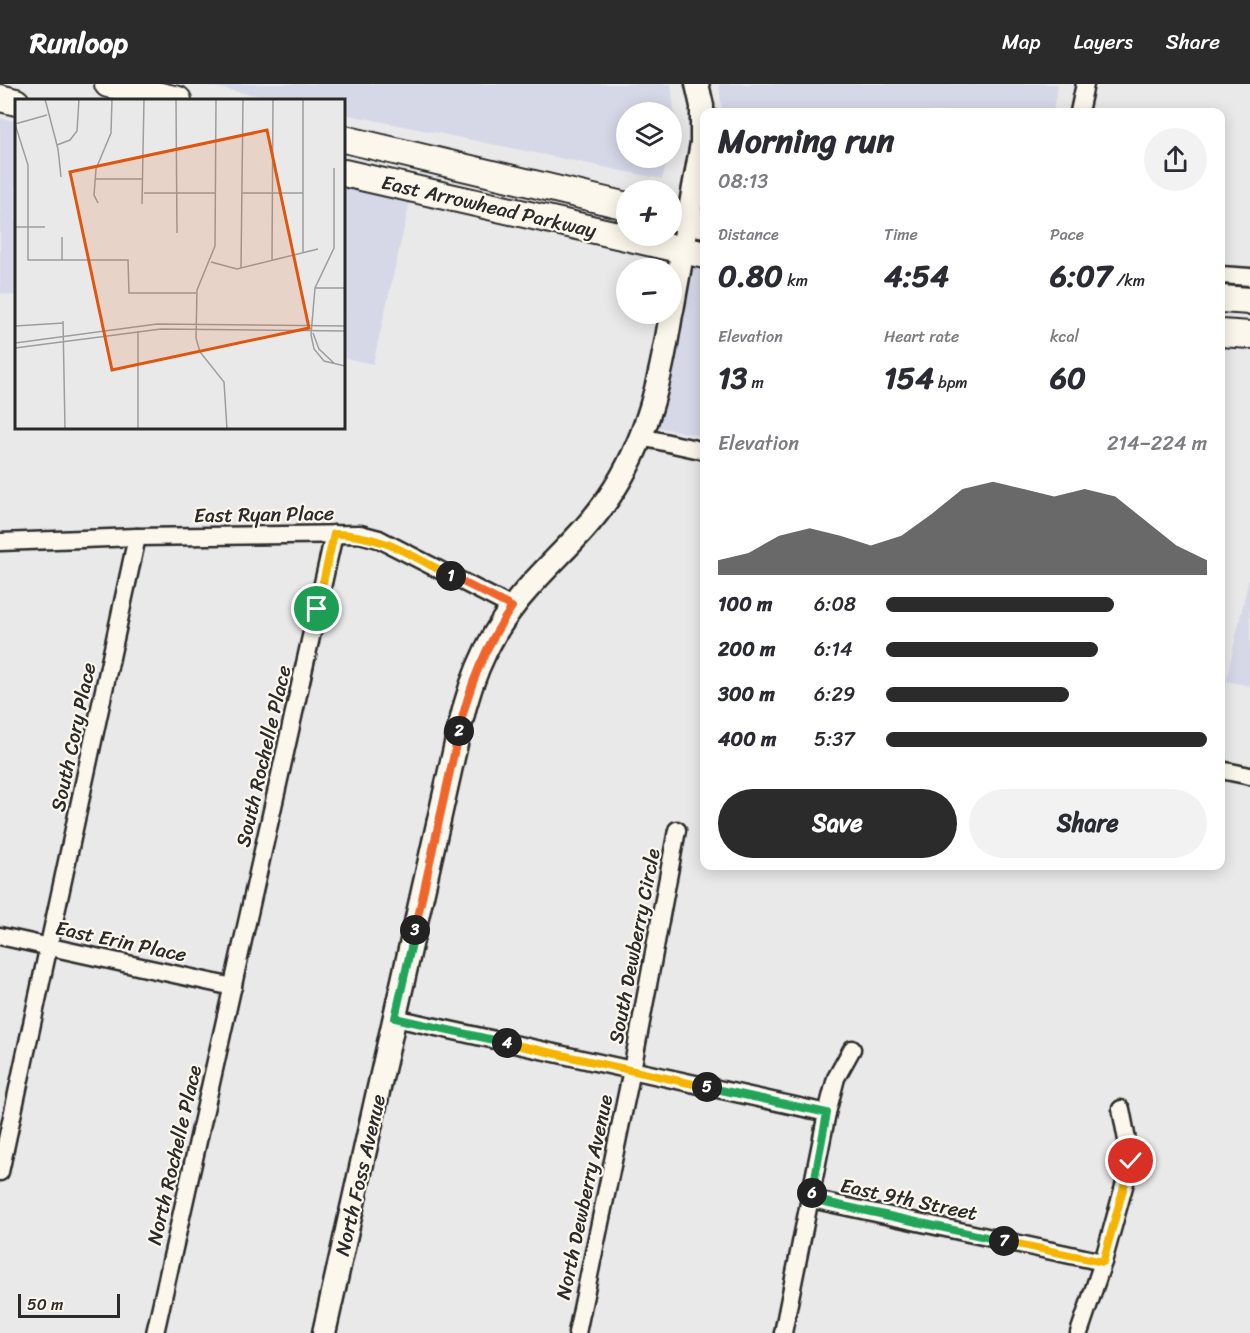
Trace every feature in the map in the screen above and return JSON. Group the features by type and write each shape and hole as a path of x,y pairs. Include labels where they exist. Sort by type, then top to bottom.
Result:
{"main road":[{"path":"108,84 174,99"},
{"path":"0,98 15,102"},
{"name":"East Arrowhead Parkway","path":"345,139 616,203"},
{"name":"East Arrowhead Parkway","path":"345,173 693,253"},
{"path":"1225,299 1250,301"},
{"path":"1225,333 1250,335"}],"street":[{"name":"North Foss Avenue","path":"697,84 701,108"},
{"path":"1080,108 1085,84"},
{"name":"North Foss Avenue","path":"682,284 693,253 688,220 700,148"},
{"path":"1225,275 1250,277"},
{"name":"North Foss Avenue","path":"324,1333 466,698 485,650 512,607 598,513 632,458 657,391 670,324"},
{"path":"641,437 700,450"},
{"name":"South Rochelle Place","path":"233,987 334,534"},
{"name":"East Ryan Place","path":"0,542 137,537 360,534 379,539 512,607"},
{"name":"South Cory Place","path":"0,1172 137,537"},
{"path":"1225,771 1250,776"},
{"name":"South Dewberry Circle","path":"632,1070 677,830"},
{"name":"East Erin Place","path":"0,936 233,987"},
{"name":"North Rochelle Place","path":"155,1333 233,987"},
{"path":"395,1018 827,1113"},
{"path":"783,1333 827,1113 836,1078 852,1049"},
{"name":"North Dewberry Avenue","path":"577,1333 632,1070"},
{"path":"1079,1333 1103,1262 1131,1161 1121,1109"},
{"name":"East 9th Street","path":"811,1199 1103,1262"}],"shaded area":[{"path":"198,84 671,84 673,102 616,102 616,168 665,168 662,179 345,114 345,99 274,99"},
{"path":"719,84 1058,84 1054,108 722,108"},
{"path":"0,118 15,121 15,296 0,293"},
{"path":"345,185 411,198 373,364 345,358"},
{"path":"695,246 700,248 700,436 657,427 679,324 682,324 682,308"},
{"path":"1250,573 1250,686 1226,681"}],"route":[{"path":"317,609 334,534 360,534 379,539 512,607 485,650 466,698 395,1018 827,1113 811,1199 1103,1262 1131,1161"}]}
